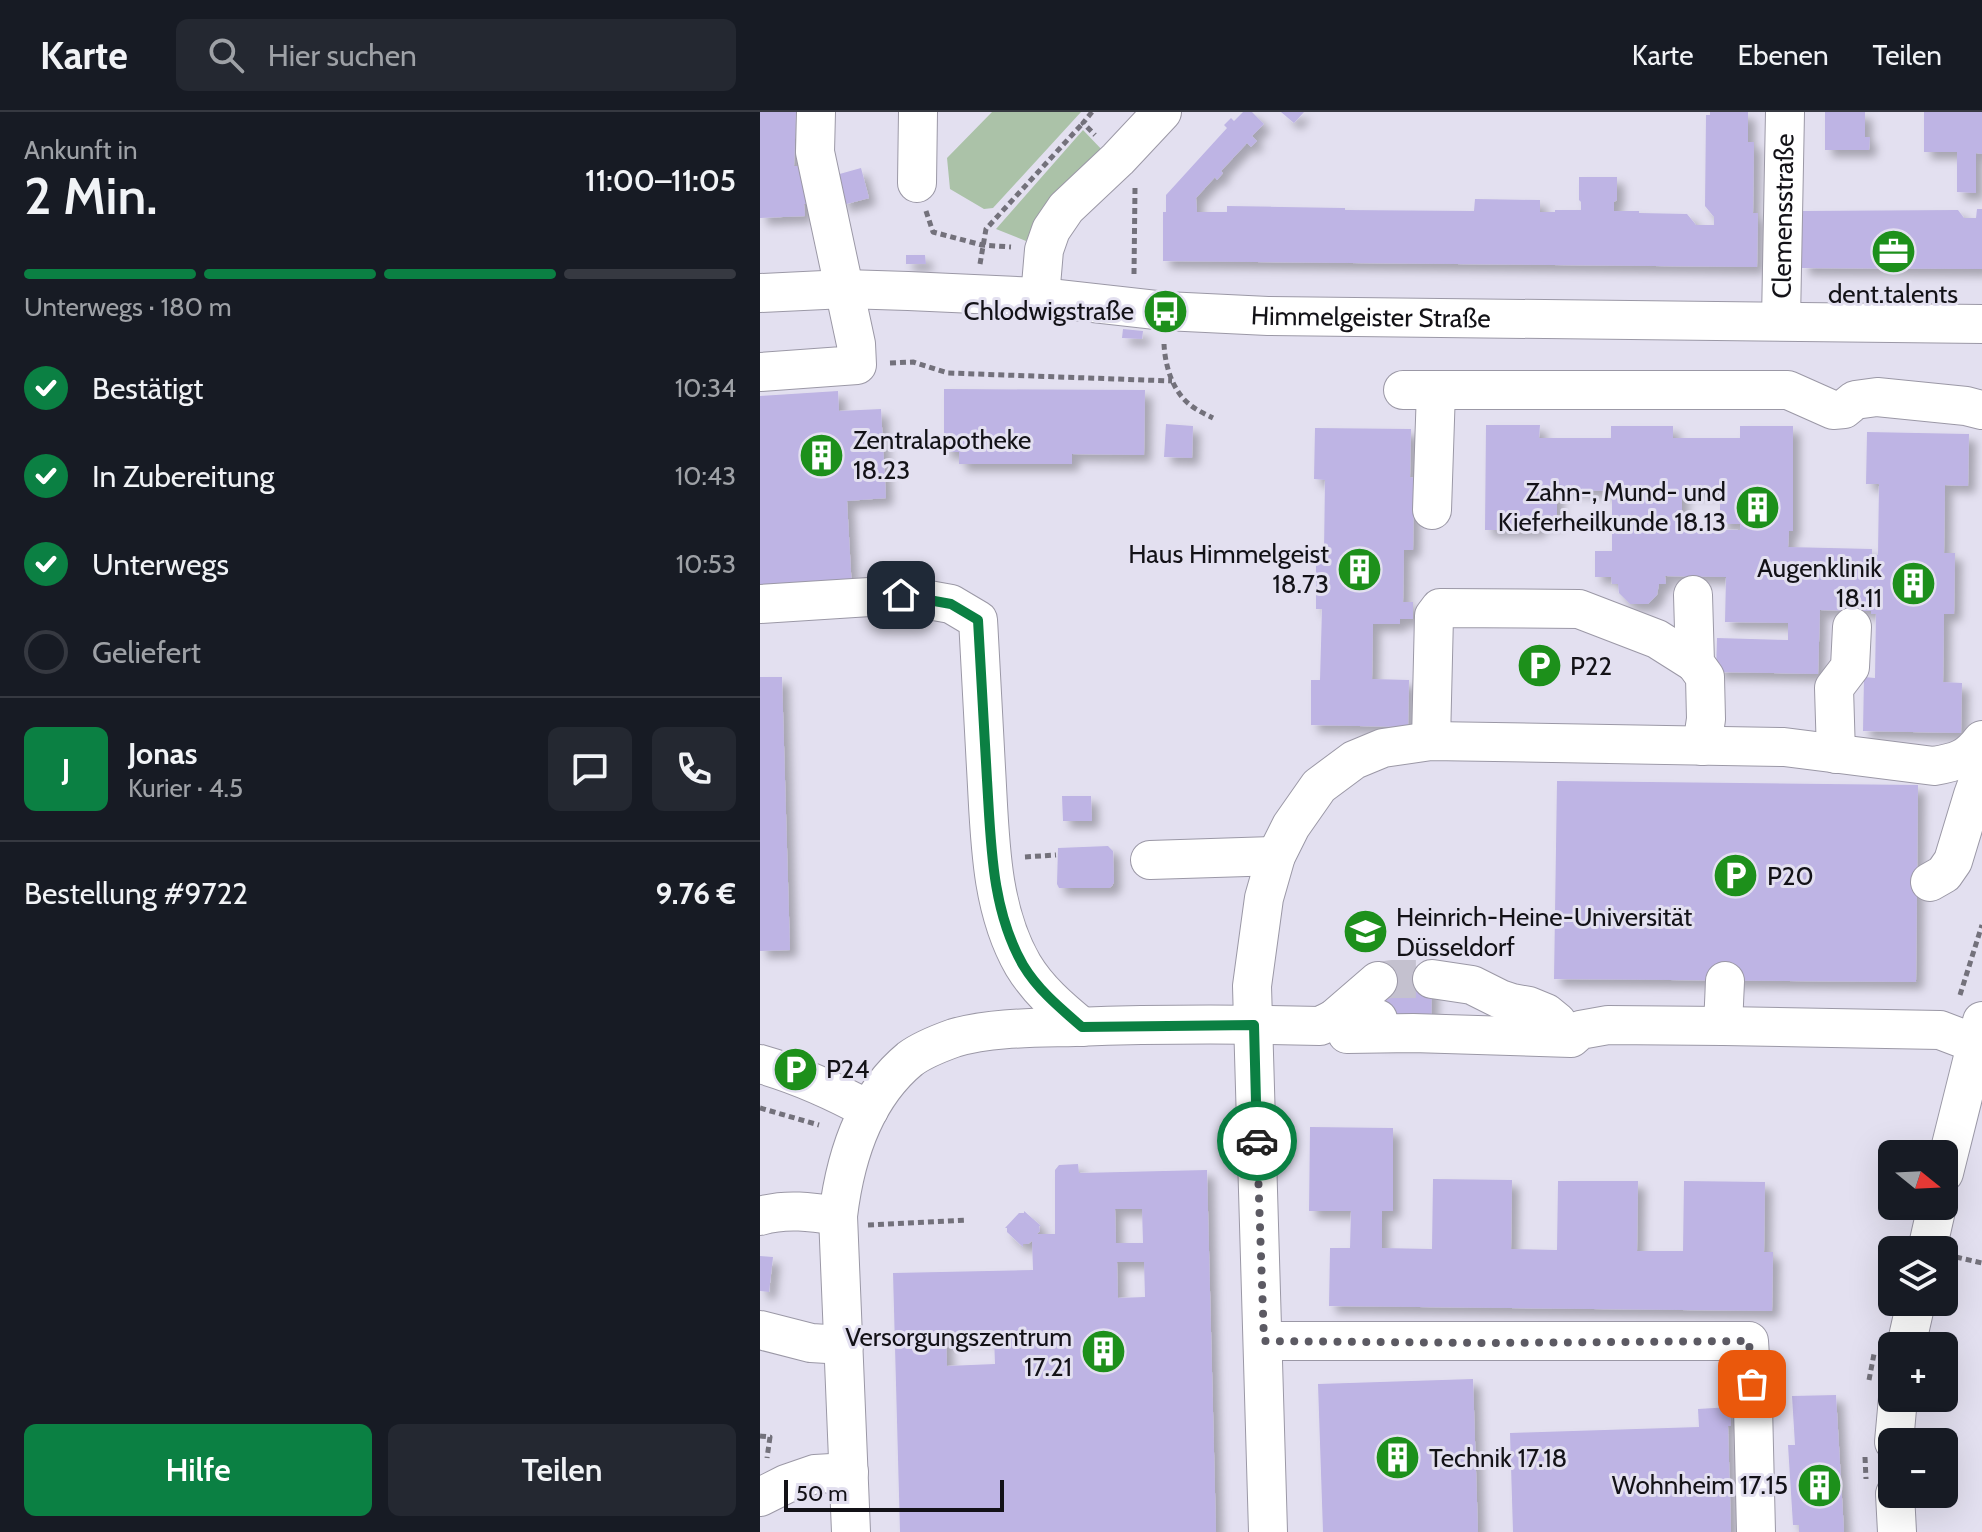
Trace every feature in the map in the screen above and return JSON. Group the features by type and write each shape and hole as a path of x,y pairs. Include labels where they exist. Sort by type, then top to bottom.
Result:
{"street":[{"path":"760,372 857,365 856,344 815,152 816,112"},
{"path":"917,183 918,112"},
{"path":"1040,297 1044,250 1051,230 1066,208 1162,112"},
{"name":"Clemensstraße","path":"1781,320 1785,112"},
{"name":"Himmelgeister Straße","path":"760,293 845,289 977,294 1040,297 1165,311 1268,316 1982,324"},
{"path":"1432,510 1420,390 1788,390 1833,410 1844,409 1855,400 1877,397 1982,410"},
{"path":"760,604 901,595 951,604 978,620 991,860 1003,911 1012,944 1024,967 1042,991 1082,1027"},
{"path":"1693,595 1695,663"},
{"path":"1431,741 1434,616 1440,608 1579,609 1657,639 1695,663 1705,677 1706,719 1702,746"},
{"path":"1836,754 1834,688 1850,667 1852,627"},
{"path":"1268,1532 1252,986 1264,898 1276,856 1291,826 1319,786 1354,760 1383,748 1431,741 1784,747 1934,766 1956,762 1973,752 1982,740"},
{"path":"1982,777 1973,795 1953,861 1944,874 1924,882 1944,881 1961,872 1974,852 1982,825"},
{"path":"1150,860 1276,856"},
{"path":"1432,979 1472,985 1500,999 1537,1010 1568,1026 1940,1030 1980,1036 1953,1140"},
{"path":"1328,1026 1378,981"},
{"path":"1723,1026 1725,981"},
{"path":"1328,1026 1378,1019"},
{"path":"851,1532 839,1222 842,1189 857,1132 880,1090 919,1053 954,1038 985,1032 1082,1027 1254,1025 1440,1028 1571,1038 1568,1026"},
{"path":"760,1064 822,1086 869,1110"},
{"path":"760,1216 778,1211 807,1212 839,1222"},
{"path":"760,1330 811,1343 844,1345"},
{"path":"1264,1341 1749,1341 1756,1532"},
{"path":"760,1497 815,1474 849,1472"},
{"path":"1896,1508 1897,1532"}],"path":[{"path":"977,294 986,229 1083,123"},
{"path":"917,183 933,232 982,245 1044,250"},
{"path":"1165,311 1165,360 1172,381 1187,403 1213,418"},
{"path":"857,365 913,362 948,373 1172,381"},
{"path":"760,1108 819,1125"},
{"path":"839,1222 967,1220"},
{"path":"1958,1257 1982,1263"}],"green space":[{"path":"992,112 1081,112 993,208 984,209 950,189 947,158"},
{"path":"1083,130 1105,153 1042,211 1026,241 996,229"}],"building":[{"path":"760,112 796,112 794,166 807,166 809,204 804,204 805,216 760,218"},
{"path":"1243,112 1252,112 1264,124 1252,136 1257,141 1251,147 1247,143 1221,171 1223,173 1217,180 1215,177 1196,198 1197,212 1227,212 1227,206 1474,211 1475,199 1540,200 1540,212 1581,210 1579,177 1617,177 1614,211 1687,214 1696,225 1714,225 1714,217 1705,206 1706,115 1710,112 1748,112 1748,142 1754,142 1753,213 1758,213 1757,267 1163,261 1166,195 1227,128 1224,125"},
{"path":"1281,112 1304,112 1294,123"},
{"path":"1825,112 1865,112 1865,137 1870,137 1869,150 1825,150"},
{"path":"1924,112 1982,112 1982,154 1976,153 1976,193 1957,192 1957,152 1924,152"},
{"path":"861,168 869,198 843,205 836,175"},
{"path":"1977,209 1982,209 1982,269 1802,268 1802,211 1958,210 1964,218 1976,218"},
{"path":"906,255 925,255 926,264 906,264"},
{"path":"1123,329 1143,331 1142,339 1122,338"},
{"path":"944,389 1145,390 1144,455 1072,454 1072,464 959,464 959,452 944,452"},
{"name":"Zentralapotheke 18.23","path":"838,391 839,411 881,409 886,498 847,501 852,590 760,596 760,396"},
{"path":"1166,424 1193,426 1192,458 1164,457"},
{"path":"1486,425 1540,425 1539,438 1611,438 1611,426 1673,426 1673,438 1740,438 1740,426 1793,426 1793,531 1789,531 1788,547 1872,549 1872,555 1878,555 1879,484 1866,484 1867,432 1969,434 1968,486 1945,485 1944,553 1955,553 1954,614 1944,614 1943,682 1962,683 1961,733 1863,731 1864,677 1875,678 1876,614 1871,614 1871,611 1820,610 1818,674 1716,672 1717,638 1788,640 1788,623 1725,622 1726,577 1665,576 1666,584 1659,584 1657,595 1648,604 1630,604 1619,593 1618,584 1612,584 1611,577 1595,577 1595,551 1612,551 1612,491 1557,490 1557,523 1539,523 1539,530 1485,530","holes":["1682,492 1720,492 1720,524 1740,524 1740,530 1686,529 1686,519 1682,519"]},
{"name":"Haus Himmelgeist 18.73","path":"1315,428 1411,429 1413,550 1404,550 1403,602 1413,602 1413,619 1400,619 1400,624 1373,624 1372,679 1409,680 1408,727 1311,725 1311,680 1320,680 1322,609 1316,609 1316,550 1324,551 1325,480 1314,479"},
{"path":"760,677 782,677 790,950 760,951"},
{"name":"P20","path":"1557,781 1918,785 1916,982 1554,979"},
{"path":"1062,796 1091,796 1092,821 1063,821"},
{"path":"1108,846 1113,851 1112,886 1059,888 1058,848"},
{"path":"1378,969 1432,969 1431,1041 1377,1041"},
{"path":"1310,1127 1393,1128 1393,1211 1382,1211 1382,1248 1432,1249 1433,1179 1512,1180 1511,1249 1557,1250 1558,1181 1638,1181 1637,1251 1683,1251 1684,1181 1765,1182 1764,1252 1773,1252 1772,1311 1329,1306 1330,1248 1350,1248 1351,1211 1309,1211"},
{"name":"Versorgungszentrum 17.21","path":"1078,1164 1079,1173 1207,1170 1216,1532 900,1532 893,1273 1033,1270 1032,1241 1023,1244 1023,1247 1005,1228 1024,1211 1041,1226 1037,1234 1055,1234 1055,1170 1059,1165","holes":["1115,1209 1142,1209 1143,1243 1116,1243","1117,1262 1144,1262 1145,1297 1118,1298","994,1338 995,1364 947,1366 946,1339"]},
{"path":"760,1256 773,1257 769,1292 760,1291"},
{"name":"Technik 17.18","path":"1473,1379 1478,1532 1323,1532 1318,1384"},
{"name":"Wohnheim 17.15","path":"1836,1395 1844,1532 1799,1532 1799,1525 1793,1525 1788,1445 1795,1445 1792,1396"},
{"path":"1730,1407 1731,1532 1513,1532 1510,1433 1699,1427 1698,1409"}],"tunnel":[{"path":"1378,981 1432,979"}],"way so far":[{"path":"1257,1141 1264,1341 1749,1341 1752,1384"}],"place":[{"name":"dent.talents","path":"1893,251"},
{"name":"Chlodwigstraße","path":"1165,311"},
{"name":"Zentralapotheke 18.23","path":"822,455"},
{"name":"Zahn-, Mund- und Kieferheilkunde 18.13","path":"1757,507"},
{"name":"Haus Himmelgeist 18.73","path":"1360,569"},
{"name":"Augenklinik 18.11","path":"1913,583"},
{"name":"P22","path":"1539,666"},
{"name":"P20","path":"1736,876"},
{"name":"Heinrich-Heine-Universität Düsseldorf","path":"1365,932"},
{"name":"P24","path":"795,1069"},
{"name":"Versorgungszentrum 17.21","path":"1103,1352"},
{"name":"Technik 17.18","path":"1398,1458"},
{"name":"Wohnheim 17.15","path":"1819,1485"}],"route":[{"path":"901,595 951,604 978,620 991,860 1012,944 1024,967 1042,991 1082,1027 1254,1025 1257,1141"}]}
